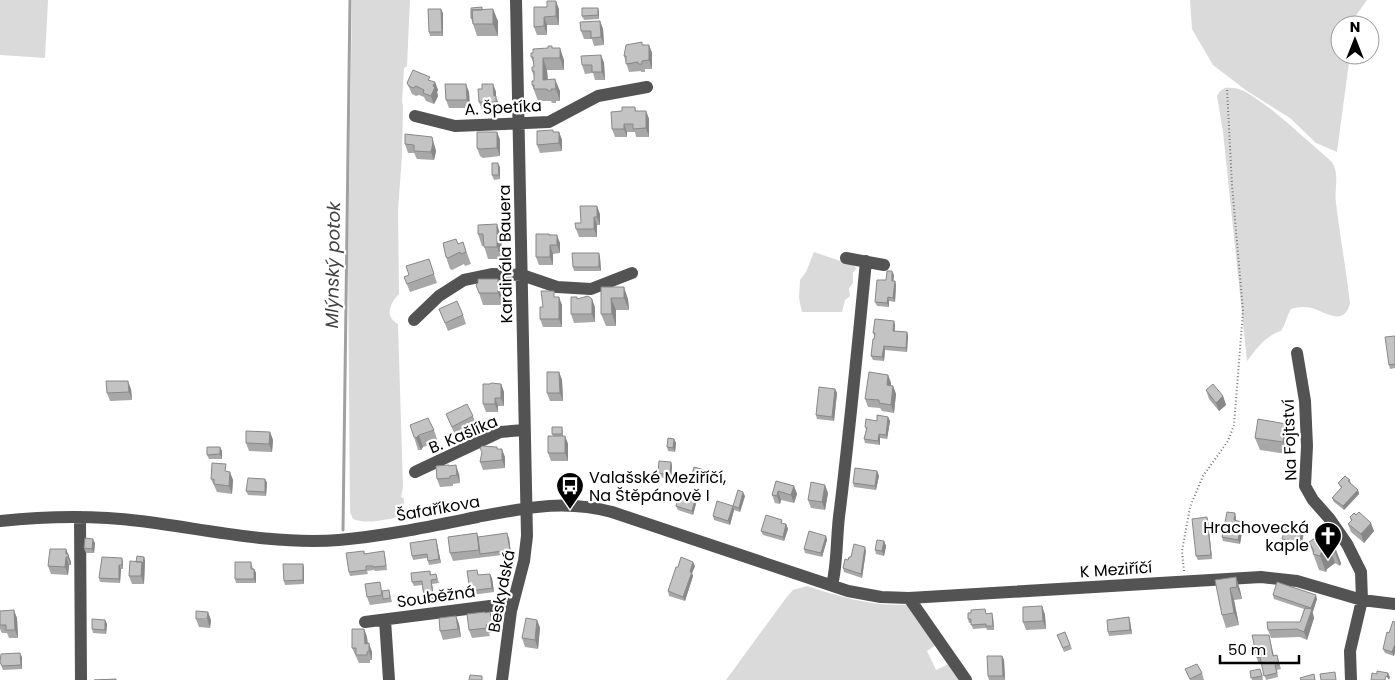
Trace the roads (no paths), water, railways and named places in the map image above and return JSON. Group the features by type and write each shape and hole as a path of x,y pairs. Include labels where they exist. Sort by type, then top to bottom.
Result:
{"street":[{"name":"Kardinála Bauera","path":"516,0 526,508"},
{"name":"A. Špetíka","path":"415,116 455,126 549,122 598,96 647,86"},
{"path":"846,258 884,265"},
{"path":"832,586 835,571 838,518 848,450 866,261"},
{"path":"414,320 438,296 464,280 493,274 522,275 557,287 591,289 632,273"},
{"name":"Na Fojtství","path":"1297,353 1305,401 1308,446 1305,486 1313,500 1329,518 1347,544 1361,572 1362,600 1350,651 1351,680"},
{"name":"B. Kašlíka","path":"415,472 500,432 524,430"},
{"name":"Šafaříkova","path":"0,520 51,516 80,517 137,521 267,538 312,541 338,540 381,534 546,505 573,505 606,510 832,586 869,595"},
{"name":"Beskydská","path":"502,680 512,605 526,547 526,508"},
{"path":"80,517 81,680"},
{"name":"K Meziříčí","path":"869,595 909,598 1240,577 1272,577 1297,581 1362,600 1395,604"},
{"path":"909,598 966,680"},
{"name":"Souběžná","path":"365,622 490,606 512,605"},
{"path":"385,620 388,680"}],"waterway":[{"name":"Mlýnský potok","path":"343,530 350,0"}],"place":[{"name":"Valašské Meziříčí, Na Štěpánově I","path":"570,510"},
{"name":"Hrachovecká kaple","path":"1328,560"}]}
